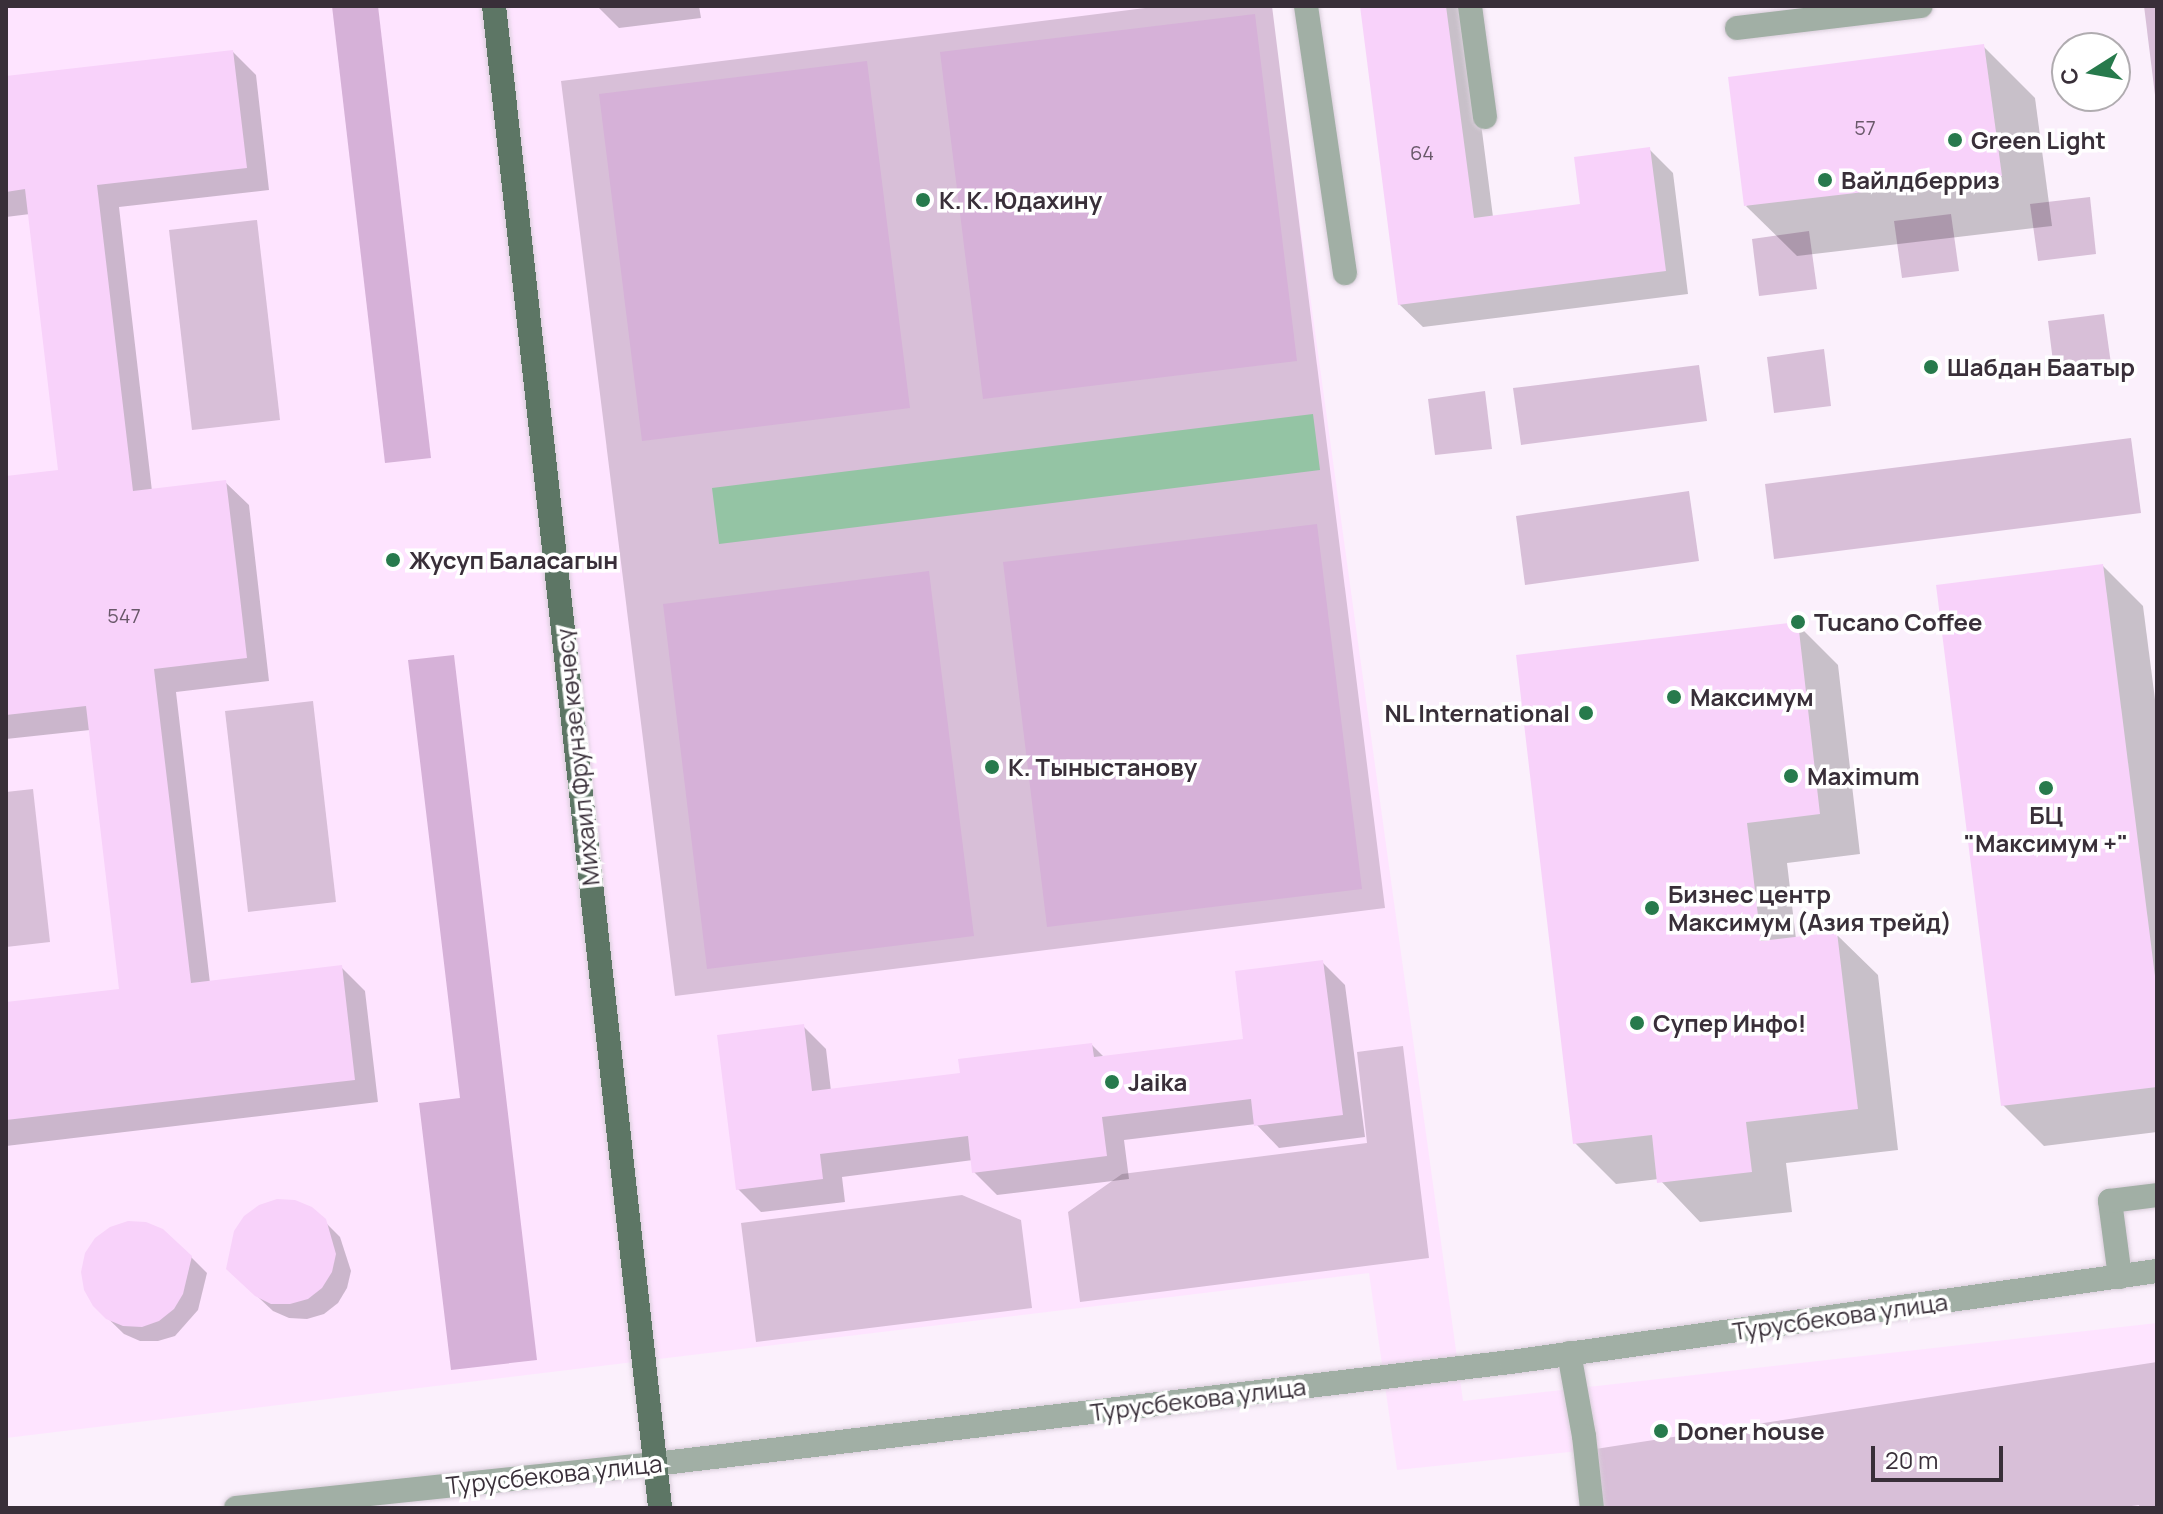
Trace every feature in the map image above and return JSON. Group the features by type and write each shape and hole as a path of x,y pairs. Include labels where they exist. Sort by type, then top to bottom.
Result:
{"main road":[{"name":"Михаил Фрунзе көчөсү","path":"494,6 660,1508"}],"street":[{"path":"1306,6 1345,273"},
{"path":"1470,6 1485,117"},
{"path":"1737,28 1921,6"},
{"path":"2120,1277 2110,1201 2157,1195"},
{"name":"Турусбекова улица","path":"236,1508 655,1464 1569,1353 2157,1271"},
{"path":"1569,1353 1584,1436 1592,1508"}],"shaded area":[{"path":"6,6 1270,6 1463,1401 2157,1323 2157,1508 1596,1508 1589,1450 1397,1470 1369,1273 6,1438"},
{"path":"332,6 378,6 431,458 385,463"},
{"path":"1161,6 1272,6 1385,908 675,996 561,81"},
{"path":"2144,6 2157,6 2157,111"},
{"path":"1255,14 1297,361 983,399 940,52"},
{"path":"867,61 910,408 642,441 599,94"},
{"path":"2090,197 2096,254 2038,261 2030,204"},
{"path":"1951,214 1959,271 1902,278 1894,221"},
{"path":"257,220 280,420 192,430 169,230"},
{"path":"1809,231 1817,289 1759,296 1752,239"},
{"path":"2104,314 2112,371 2055,378 2048,321"},
{"path":"1824,349 1831,406 1774,413 1767,357"},
{"path":"1699,365 1707,421 1521,445 1513,388"},
{"path":"1485,391 1492,449 1435,455 1428,399"},
{"path":"1313,414 1320,470 719,544 712,488"},
{"path":"2131,438 2141,513 1774,559 1765,484"},
{"path":"1689,491 1699,561 1525,585 1516,516"},
{"path":"1317,524 1362,889 1047,927 1003,562"},
{"path":"929,571 974,936 707,969 663,604"},
{"path":"454,655 537,1360 451,1370 419,1103 460,1098 408,660"},
{"path":"313,701 336,902 248,912 225,711"},
{"path":"33,789 50,942 6,947 6,792"},
{"path":"1403,1046 1429,1258 1080,1302 1068,1212 1122,1174 1367,1143 1357,1052"},
{"path":"962,1195 1021,1220 1032,1308 756,1342 741,1223"},
{"path":"2157,1362 2157,1508 2140,1508 2139,1505 2116,1508 1596,1508 1589,1450"}],"building":[{"path":"1360,6 1446,6 1474,218 1580,204 1574,157 1650,147 1666,271 1398,305"},
{"path":"1984,44 2002,176 1744,206 1728,77"},
{"path":"233,50 247,168 97,185 133,491 226,480 237,571 247,658 154,669 191,983 342,965 355,1080 6,1120 6,1002 119,989 86,706 6,715 6,476 58,470 25,189 6,192 6,76"},
{"name":"БЦ \"Максимум +\"","path":"2103,564 2157,992 2157,1087 2001,1106 1936,585"},
{"name":"Бизнес центр Максимум (Азия трейд)","path":"1798,622 1820,814 1747,823 1761,941 1837,932 1858,1109 1746,1122 1752,1172 1657,1183 1652,1135 1573,1144 1516,655"},
{"name":"Jaika","path":"1323,960 1343,1115 1254,1126 1251,1099 1102,1117 1107,1156 972,1173 968,1136 820,1154 823,1179 736,1190 717,1035 804,1024 812,1091 960,1073 958,1059 1092,1043 1094,1057 1243,1039 1235,971"},
{"path":"277,1199 295,1200 312,1207 326,1219 336,1254 332,1272 322,1288 308,1299 290,1304 271,1304 255,1296 226,1269 234,1231 244,1216 259,1205"},
{"path":"128,1221 146,1222 163,1229 192,1256 183,1294 174,1309 159,1321 142,1327 123,1326 106,1319 93,1306 84,1290 81,1272 85,1253 95,1238 110,1227"}],"place":[{"name":"Green Light","path":"1955,140"},
{"name":"Вайлдберриз","path":"1825,180"},
{"name":"К. К. Юдахину","path":"923,200"},
{"name":"Шабдан Баатыр","path":"1931,367"},
{"name":"Жусуп Баласагын","path":"393,560"},
{"name":"Tucano Coffee","path":"1798,622"},
{"name":"Максимум","path":"1674,697"},
{"name":"NL International","path":"1586,713"},
{"name":"К. Тыныстанову","path":"992,767"},
{"name":"Maximum","path":"1791,776"},
{"name":"БЦ \"Максимум +\"","path":"2046,788"},
{"name":"Бизнес центр Максимум (Азия трейд)","path":"1652,908"},
{"name":"Супер Инфо!","path":"1637,1023"},
{"name":"Jaika","path":"1112,1082"},
{"name":"Doner house","path":"1661,1431"}]}
